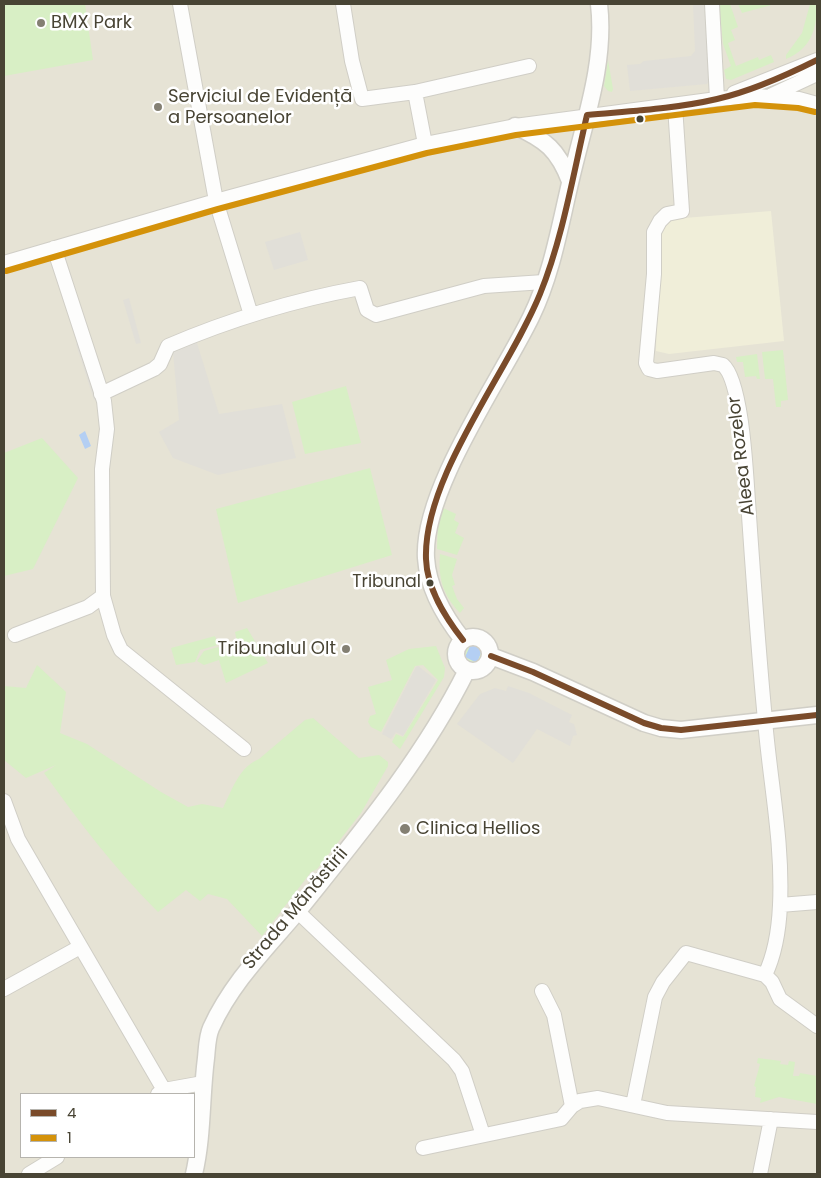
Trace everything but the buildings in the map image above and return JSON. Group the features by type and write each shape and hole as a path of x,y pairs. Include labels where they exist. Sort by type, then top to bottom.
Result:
{"street":[{"path":"180,4 216,201 251,315"},
{"path":"343,4 352,61 362,99 415,92 529,66"},
{"path":"463,640 452,626 435,595 426,557 429,532 446,479 531,317 544,282 559,233 587,115 601,43 599,4"},
{"path":"712,4 717,99"},
{"path":"717,99 790,73 817,60"},
{"path":"771,96 817,74"},
{"path":"415,92 425,144"},
{"path":"4,263 216,201 425,144 515,126 717,99 771,96 799,99 817,104"},
{"name":"Aleea Rozelor","path":"675,106 682,211 667,214 654,232 654,274 646,363 649,369 657,371 719,363 727,367 730,372 742,424 765,721 778,830 780,905 776,938 765,974"},
{"path":"515,126 553,148 566,167 570,181"},
{"path":"54,248 101,394 107,429 102,469 104,596 114,635 121,650 244,749"},
{"path":"101,394 154,369 160,364 168,346 251,315 326,294 360,288 367,310 376,315 484,286 544,282"},
{"path":"15,635 88,607 104,596"},
{"path":"472,636 482,639 489,646 490,656 482,669 467,670 457,659 457,648 463,640 472,636"},
{"path":"490,656 533,672 644,723 661,728 681,730 817,715"},
{"name":"Strada Mănăstirii","path":"194,1174 200,1152 203,1083 210,1031 226,997 244,971 297,911 395,786 456,692 467,670"},
{"path":"4,801 18,839 160,1092 203,1083"},
{"path":"780,905 817,902"},
{"path":"297,911 454,1060 462,1071 483,1135"},
{"path":"4,989 80,947"},
{"path":"633,1105 655,997 663,982 686,953 765,974 772,982 780,999 817,1026"},
{"path":"542,991 554,1015 572,1106"},
{"path":"423,1148 561,1120 572,1106 580,1101 598,1098 667,1113 817,1122"},
{"path":"760,1174 771,1119"},
{"path":"29,1174 55,1158"}],"shaded area":[{"path":"4,4 817,4 817,1174 4,1174"},
{"path":"693,4 708,4 712,78 707,84 630,91 627,65 640,64 644,61 691,56 695,51"},
{"path":"771,211 784,341 669,354 656,351 659,233 663,225 672,219"},
{"path":"300,232 308,260 274,270 265,242"},
{"path":"129,298 141,343 136,344 123,300"},
{"path":"196,340 219,414 282,404 296,458 218,475 173,458 159,432 179,420 173,352"},
{"path":"85,341 104,401 94,400 76,344"},
{"path":"418,666 436,680 403,736 396,732 391,739 382,734"},
{"path":"508,686 529,693 572,715 569,722 574,724 577,735 573,736 570,746 537,729 513,763 457,724 480,694 495,688 506,691"}],"green space":[{"name":"BMX Park","path":"4,4 85,4 93,60 4,76"},
{"path":"719,4 730,4 738,27 731,30 735,40 728,43 736,66 758,57 759,60 771,55 774,62 731,80 726,79 724,70 731,66 723,44"},
{"path":"738,4 775,4 742,13"},
{"path":"810,4 817,4 816,22 811,37 801,50 786,59 786,55 802,33"},
{"path":"608,60 612,92 608,91 604,86"},
{"path":"783,350 788,400 781,401 781,407 776,407 773,379 765,379 762,352"},
{"path":"757,354 760,379 757,379 756,376 745,377 743,362 737,362 736,357"},
{"path":"346,386 361,443 305,454 292,402"},
{"path":"42,438 78,478 33,569 4,576 4,453"},
{"path":"370,468 392,555 238,603 216,509"},
{"path":"441,507 456,514 454,520 459,523 455,533 464,538 457,555 437,549 438,517"},
{"path":"440,554 457,559 452,575 455,585 452,586 457,599 464,608 460,613 449,600 443,586 440,571"},
{"path":"247,628 268,663 226,683 219,660 204,665 197,661 204,651 218,647 221,652 238,647 235,632"},
{"path":"215,636 218,645 200,650 195,662 176,665 171,648"},
{"path":"474,642 482,645 485,653 482,661 474,664 466,661 463,653 466,645"},
{"path":"436,646 445,668 444,677 400,749 392,742 396,734 403,737 438,680 423,665 415,666 381,732 371,727 368,722 370,716 376,714 368,687 392,680 386,660 409,649"},
{"path":"37,665 66,692 60,733 87,744 161,792 188,807 202,804 223,808 241,773 246,768 305,720 313,718 359,758 379,755 388,762 388,766 361,813 317,869 311,872 262,936 227,899 208,894 200,901 186,890 158,912 98,845 44,773 56,765 26,778 4,760 4,686 26,688"},
{"path":"758,1058 781,1061 780,1064 788,1065 789,1061 795,1062 793,1076 799,1076 800,1073 817,1076 817,1104 779,1097 760,1103 761,1098 755,1097 756,1087 754,1086 760,1064 757,1063"}],"water":[{"path":"85,431 91,446 85,449 79,435"},
{"path":"471,644 482,650 477,663 465,657"}],"transit line":[{"name":"4","path":"463,640 433,592 426,559 429,527 438,494 453,459 526,324 540,294 561,228 587,115 668,107 717,99 743,92 817,60"},
{"name":"1","path":"6,271 218,209 427,153 516,135 755,105 798,108 815,112"},
{"name":"4","path":"491,656 533,672 644,723 661,728 681,730 817,715"}],"place":[{"name":"BMX Park","path":"41,23"},
{"name":"Serviciul de Evidență a Persoanelor","path":"158,107"},
{"name":"Tribunal","path":"430,583"},
{"name":"Tribunalul Olt","path":"346,649"},
{"name":"Clinica Hellios","path":"405,829"}]}
